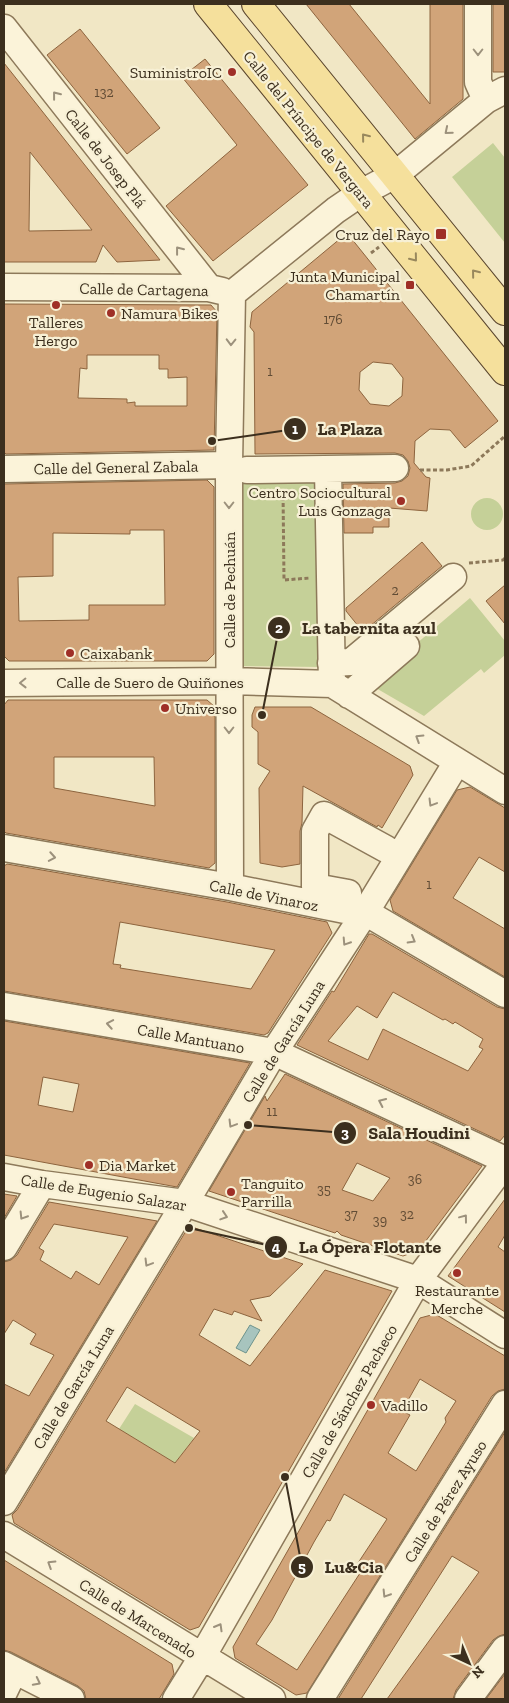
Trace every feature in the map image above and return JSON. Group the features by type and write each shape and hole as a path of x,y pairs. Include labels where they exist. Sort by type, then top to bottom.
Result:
{"main road":[{"name":"Calle del Príncipe de Vergara","path":"208,4 505,371"},
{"path":"256,4 505,311"}],"street":[{"path":"234,292 336,210 361,193 396,175 496,95 478,82 478,4"},
{"name":"Calle de Josep Plá","path":"4,28 234,292"},
{"name":"Calle de Cartagena","path":"4,287 234,292"},
{"name":"Calle de Pechuán","path":"230,887 229,681 238,468 234,292"},
{"name":"Calle del General Zabala","path":"4,469 407,469"},
{"path":"328,469 330,577 338,682"},
{"name":"Calle de Suero de Quiñones","path":"4,683 338,682 351,662 454,577"},
{"path":"338,682 402,642"},
{"path":"338,682 457,762 505,791"},
{"name":"Calle de García Luna","path":"4,1502 185,1203 359,905 457,762"},
{"path":"359,905 354,894 315,888 315,831 324,815 386,849"},
{"name":"Calle de Vinaroz","path":"4,848 230,887 345,910 359,905 505,994"},
{"name":"Calle Mantuano","path":"4,1006 274,1052 505,1162"},
{"name":"Calle de Sánchez Pacheco","path":"176,1699 202,1657 418,1280 505,1162"},
{"name":"Calle de Eugenio Salazar","path":"4,1177 42,1184 185,1203 418,1280 505,1336"},
{"path":"4,1247 42,1184"},
{"name":"Calle de Pérez Ayuso","path":"320,1699 505,1404"},
{"name":"Calle de Marcenado","path":"4,1535 272,1699"},
{"path":"468,1699 505,1649"},
{"path":"7,1676 71,1699"}],"path":[{"path":"407,469 447,470 471,466 505,436"},
{"path":"283,470 284,580 330,577"},
{"path":"454,577 465,564 503,560 505,558"}],"green space":[{"path":"493,143 505,158 505,243 452,177"},
{"path":"238,473 321,474 322,667 238,666"},
{"path":"487,498 493,499 498,503 502,508 502,520 498,525 493,529 487,530 481,529 476,525 472,520 471,514 472,508 476,503 481,499"},
{"path":"470,598 505,641 505,655 484,673 481,669 424,716 369,684"},
{"path":"135,1404 194,1438 175,1463 119,1429"}],"water":[{"path":"250,1325 260,1330 246,1353 236,1348"}],"building":[{"path":"306,4 349,4 430,104 430,4 463,4 463,99 415,139"},
{"path":"493,4 505,4 505,72 493,72"},
{"path":"80,29 160,128 127,154 47,55"},
{"path":"205,59 308,185 213,261 166,206 237,145 182,77"},
{"path":"4,63 160,260 117,262 103,245 96,262 4,262","holes":["30,152 92,230 29,231"]},
{"path":"347,233 498,421 465,448 450,430 430,429 415,441 414,463 426,477 430,478 427,511 389,508 389,527 373,527 373,533 344,533 343,484 395,483 402,481 408,476 410,468 408,461 403,455 395,453 255,454 254,332 250,327 252,312","holes":["373,362 392,364 403,378 402,396 389,406 370,404 359,390 360,372"]},
{"path":"4,304 211,305 217,312 214,450 6,454 4,452","holes":["87,355 159,355 159,369 168,369 168,378 187,377 187,406 135,406 135,402 127,403 127,399 78,398 80,368 87,369"]},
{"path":"207,480 214,487 214,654 207,661 9,661 4,656 4,484","holes":["130,530 164,530 165,605 89,605 89,620 19,621 18,577 53,576 53,533 130,534"]},
{"path":"422,542 442,566 363,632 346,611 346,608"},
{"path":"505,585 505,624 486,601"},
{"path":"8,700 207,700 215,707 215,863 209,868 6,833 4,831 4,705","holes":["54,757 154,757 155,806 54,788"]},
{"path":"255,707 311,707 410,766 413,775 382,828 303,786 300,864 282,867 260,863 259,788 270,771 258,764 258,732 252,727 252,715"},
{"path":"470,787 505,808 505,872 479,857 453,898 505,929 505,977 393,911 390,900 457,790"},
{"path":"7,864 227,902 327,922 332,933 268,1033 264,1035 4,991 4,866","holes":["120,922 275,950 251,989 120,968 121,965 113,964"]},
{"path":"369,934 372,934 497,1007 505,1009 505,1135 500,1141 297,1045 332,991 334,992","holes":["393,992 443,1020 445,1019 453,1024 455,1022 483,1039 479,1047 483,1049 468,1071 383,1029 368,1060 328,1041 357,1006 377,1018"]},
{"path":"4,1021 250,1063 177,1187 4,1155","holes":["43,1077 79,1084 73,1112 38,1105"]},
{"path":"285,1074 482,1166 419,1250 403,1256 341,1235 337,1231 335,1233 209,1191 265,1096 267,1101","holes":["357,1163 390,1178 373,1201 342,1190"]},
{"path":"4,1194 17,1196 4,1218"},
{"path":"505,1199 505,1235 498,1247 505,1252 505,1312 448,1276"},
{"path":"49,1202 157,1221 4,1473 4,1384 29,1396 54,1355 30,1344 36,1334 13,1320 4,1334 4,1262 11,1260 17,1255","holes":["54,1224 128,1237 99,1285 76,1271 71,1279 40,1260 44,1251 39,1248"]},
{"path":"189,1226 303,1264 270,1296 250,1300 262,1321 234,1311 232,1315 214,1309 199,1335 250,1366 325,1270 392,1291 199,1627 190,1630 14,1523 12,1515 17,1510","holes":["127,1387 200,1431 175,1463 106,1421"]},
{"path":"435,1314 505,1356 505,1389 498,1391 492,1396 307,1693 296,1695 235,1658 233,1647 420,1318","holes":["420,1379 456,1401 445,1418 446,1422 416,1471 388,1453 410,1415 402,1411","344,1494 387,1519 356,1566 362,1570 297,1670 256,1644 272,1620 314,1542 327,1520 330,1521"]},
{"path":"505,1432 505,1634 493,1640 456,1690 453,1699 387,1699 479,1572 452,1556 361,1699 338,1699"},
{"path":"4,1560 172,1664 174,1674 159,1699 86,1699 84,1691 78,1686 4,1650"},
{"path":"505,1674 505,1699 486,1699"}],"place":[{"name":"SuministroIC","path":"232,72"},
{"name":"Cruz del Rayo","path":"441,234"},
{"name":"Junta Municipal Chamartín","path":"410,285"},
{"name":"Talleres Hergo","path":"56,305"},
{"name":"Namura Bikes","path":"111,313"},
{"name":"La Plaza","path":"212,441"},
{"name":"Centro Sociocultural Luis Gonzaga","path":"401,501"},
{"name":"Caixabank","path":"70,653"},
{"name":"Universo","path":"165,708"},
{"name":"La tabernita azul","path":"262,715"},
{"name":"Sala Houdini","path":"248,1125"},
{"name":"Dia Market","path":"89,1165"},
{"name":"Tanguito Parrilla","path":"231,1192"},
{"name":"La Ópera Flotante","path":"189,1228"},
{"name":"Restaurante Merche","path":"457,1273"},
{"name":"Vadillo","path":"371,1405"},
{"name":"Lu&Cia","path":"285,1477"}]}
